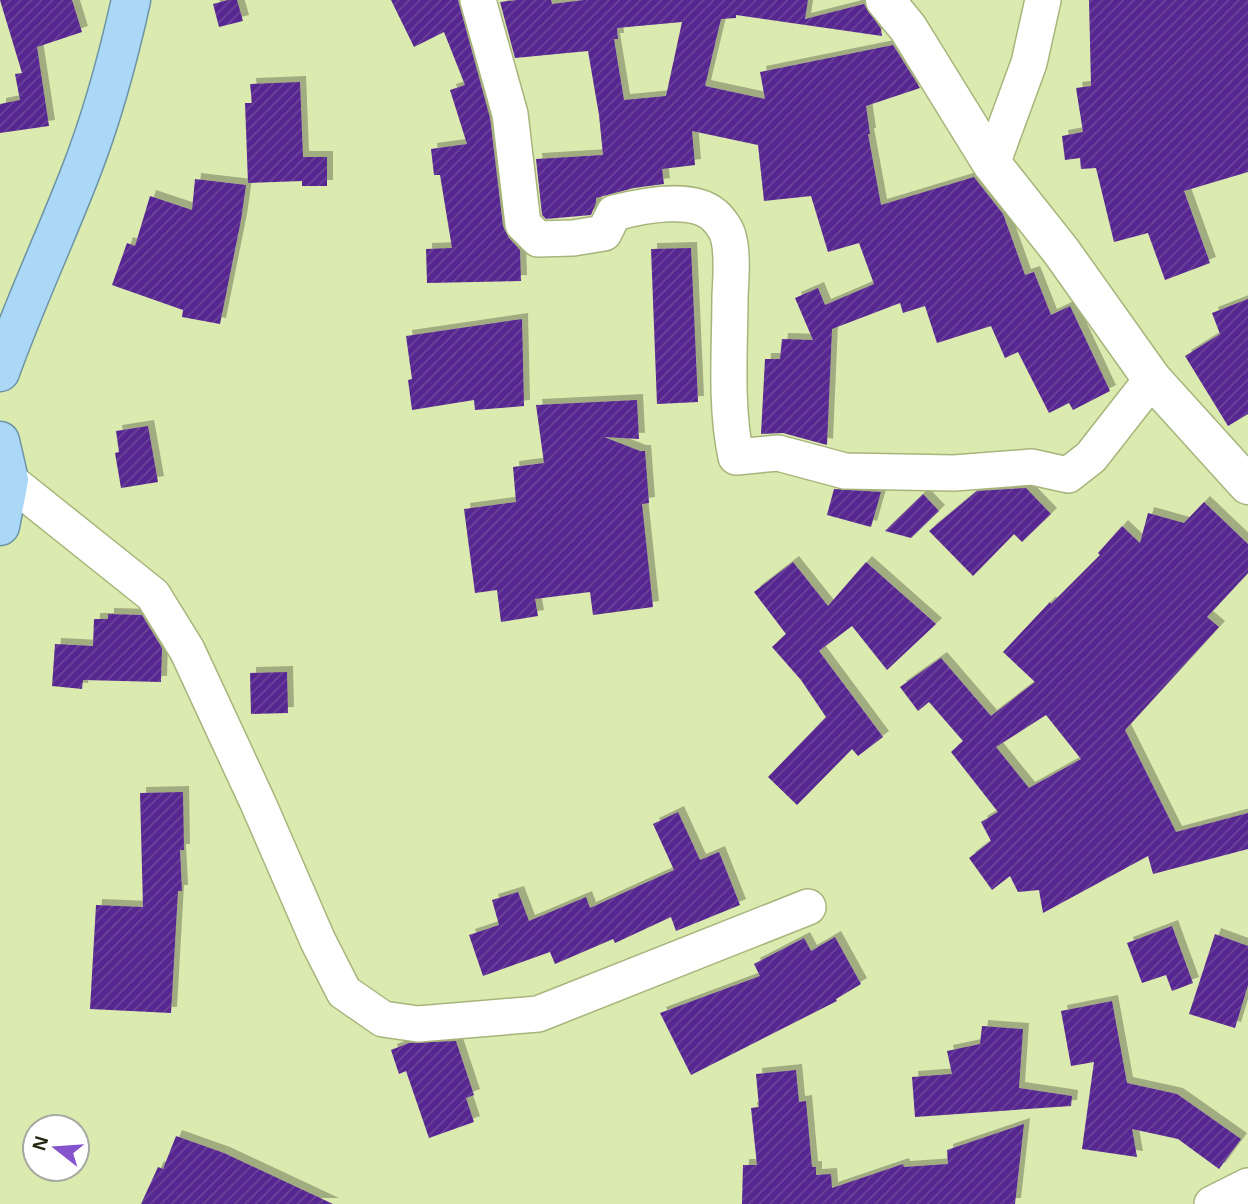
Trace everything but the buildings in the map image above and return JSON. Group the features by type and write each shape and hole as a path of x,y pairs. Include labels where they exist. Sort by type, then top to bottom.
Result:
{"highway":[{"path":"0,372 80,173 111,83 131,0"},
{"path":"0,441 9,480 0,526"}],"street":[{"path":"478,0 510,114 523,224 538,239 573,238 604,233 614,214 636,207 681,204 699,205 708,211 716,217 728,236 730,430 736,457 778,453 845,471 954,473 1032,467 1068,475 1091,457 1152,379"},
{"path":"885,0 908,28 992,164 1061,251 1152,379 1248,485"},
{"path":"992,164 1029,63 1043,0"},
{"path":"9,480 153,595 187,650 258,803 317,941 344,992 383,1019 418,1024 538,1014 808,907"},
{"path":"1212,1204 1248,1186"}]}
